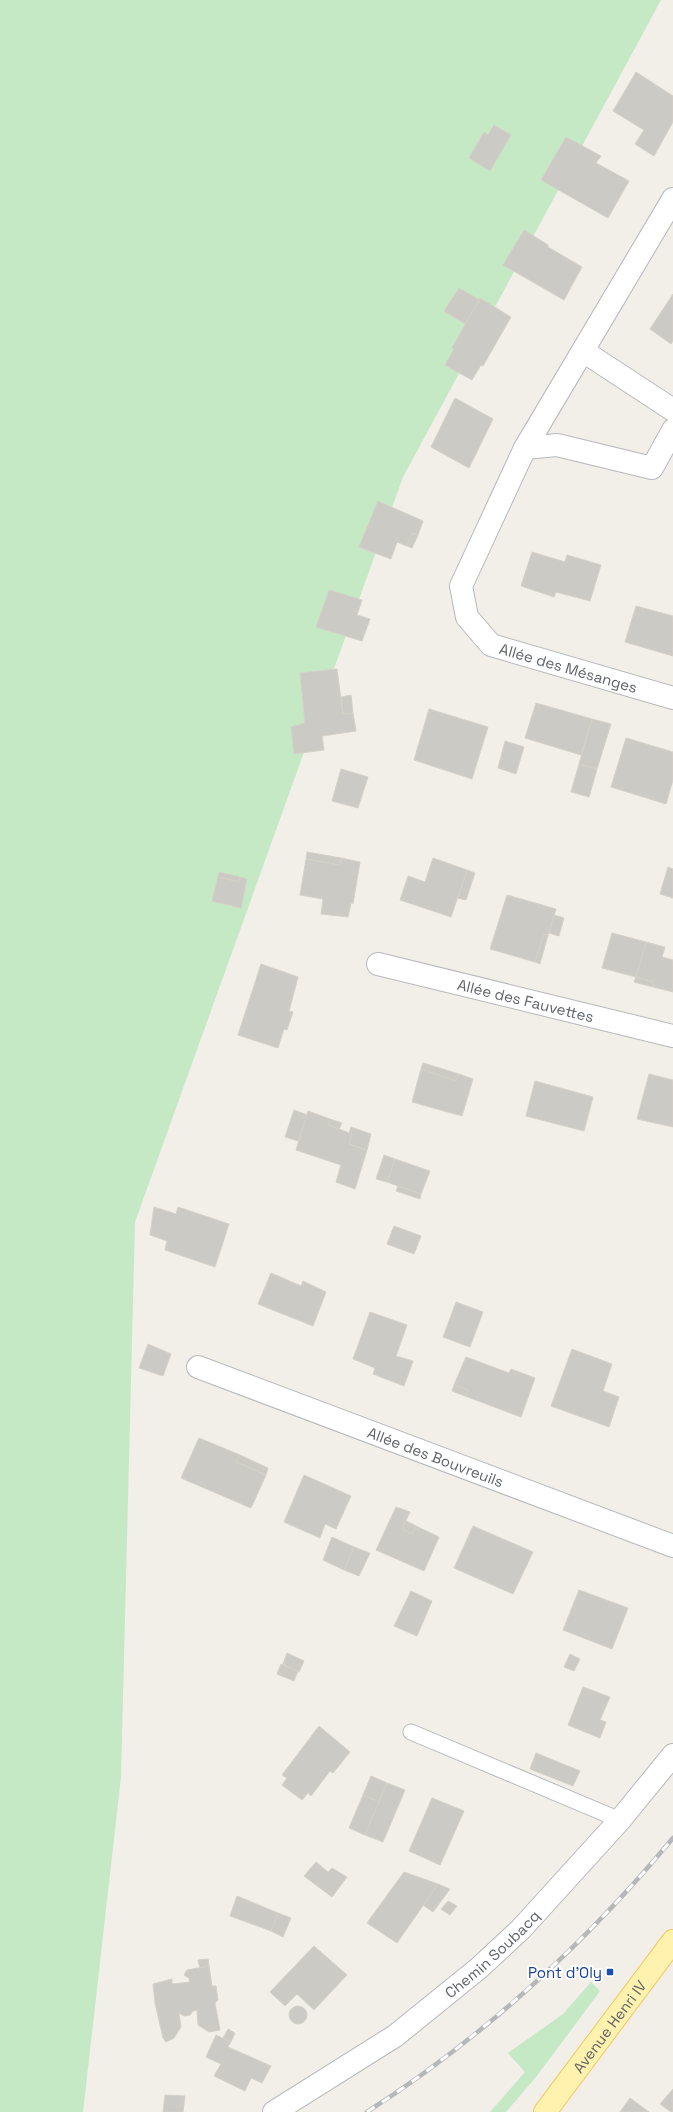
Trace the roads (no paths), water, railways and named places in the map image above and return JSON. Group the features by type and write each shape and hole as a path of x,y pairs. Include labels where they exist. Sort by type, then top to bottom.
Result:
{"main road":[{"name":"Avenue Henri IV","path":"545,2112 673,1941"}],"street":[{"name":"Allée des Mésanges","path":"673,199 525,448 461,586 467,617 491,645 673,698"},
{"path":"583,351 673,410"},
{"path":"525,448 557,445 652,468 673,430"},
{"name":"Allée des Fauvettes","path":"378,964 673,1036"},
{"name":"Allée des Bouvreuils","path":"198,1367 673,1546"},
{"name":"Chemin Soubacq","path":"274,2112 395,2036 479,1968 521,1929 620,1820 673,1756"}],"lane":[{"path":"411,1732 620,1820"}],"railway":[{"path":"367,2112 451,2053 530,1987 605,1915 673,1838"}],"place":[{"name":"Pont d'Oly","path":"610,1972"}]}
